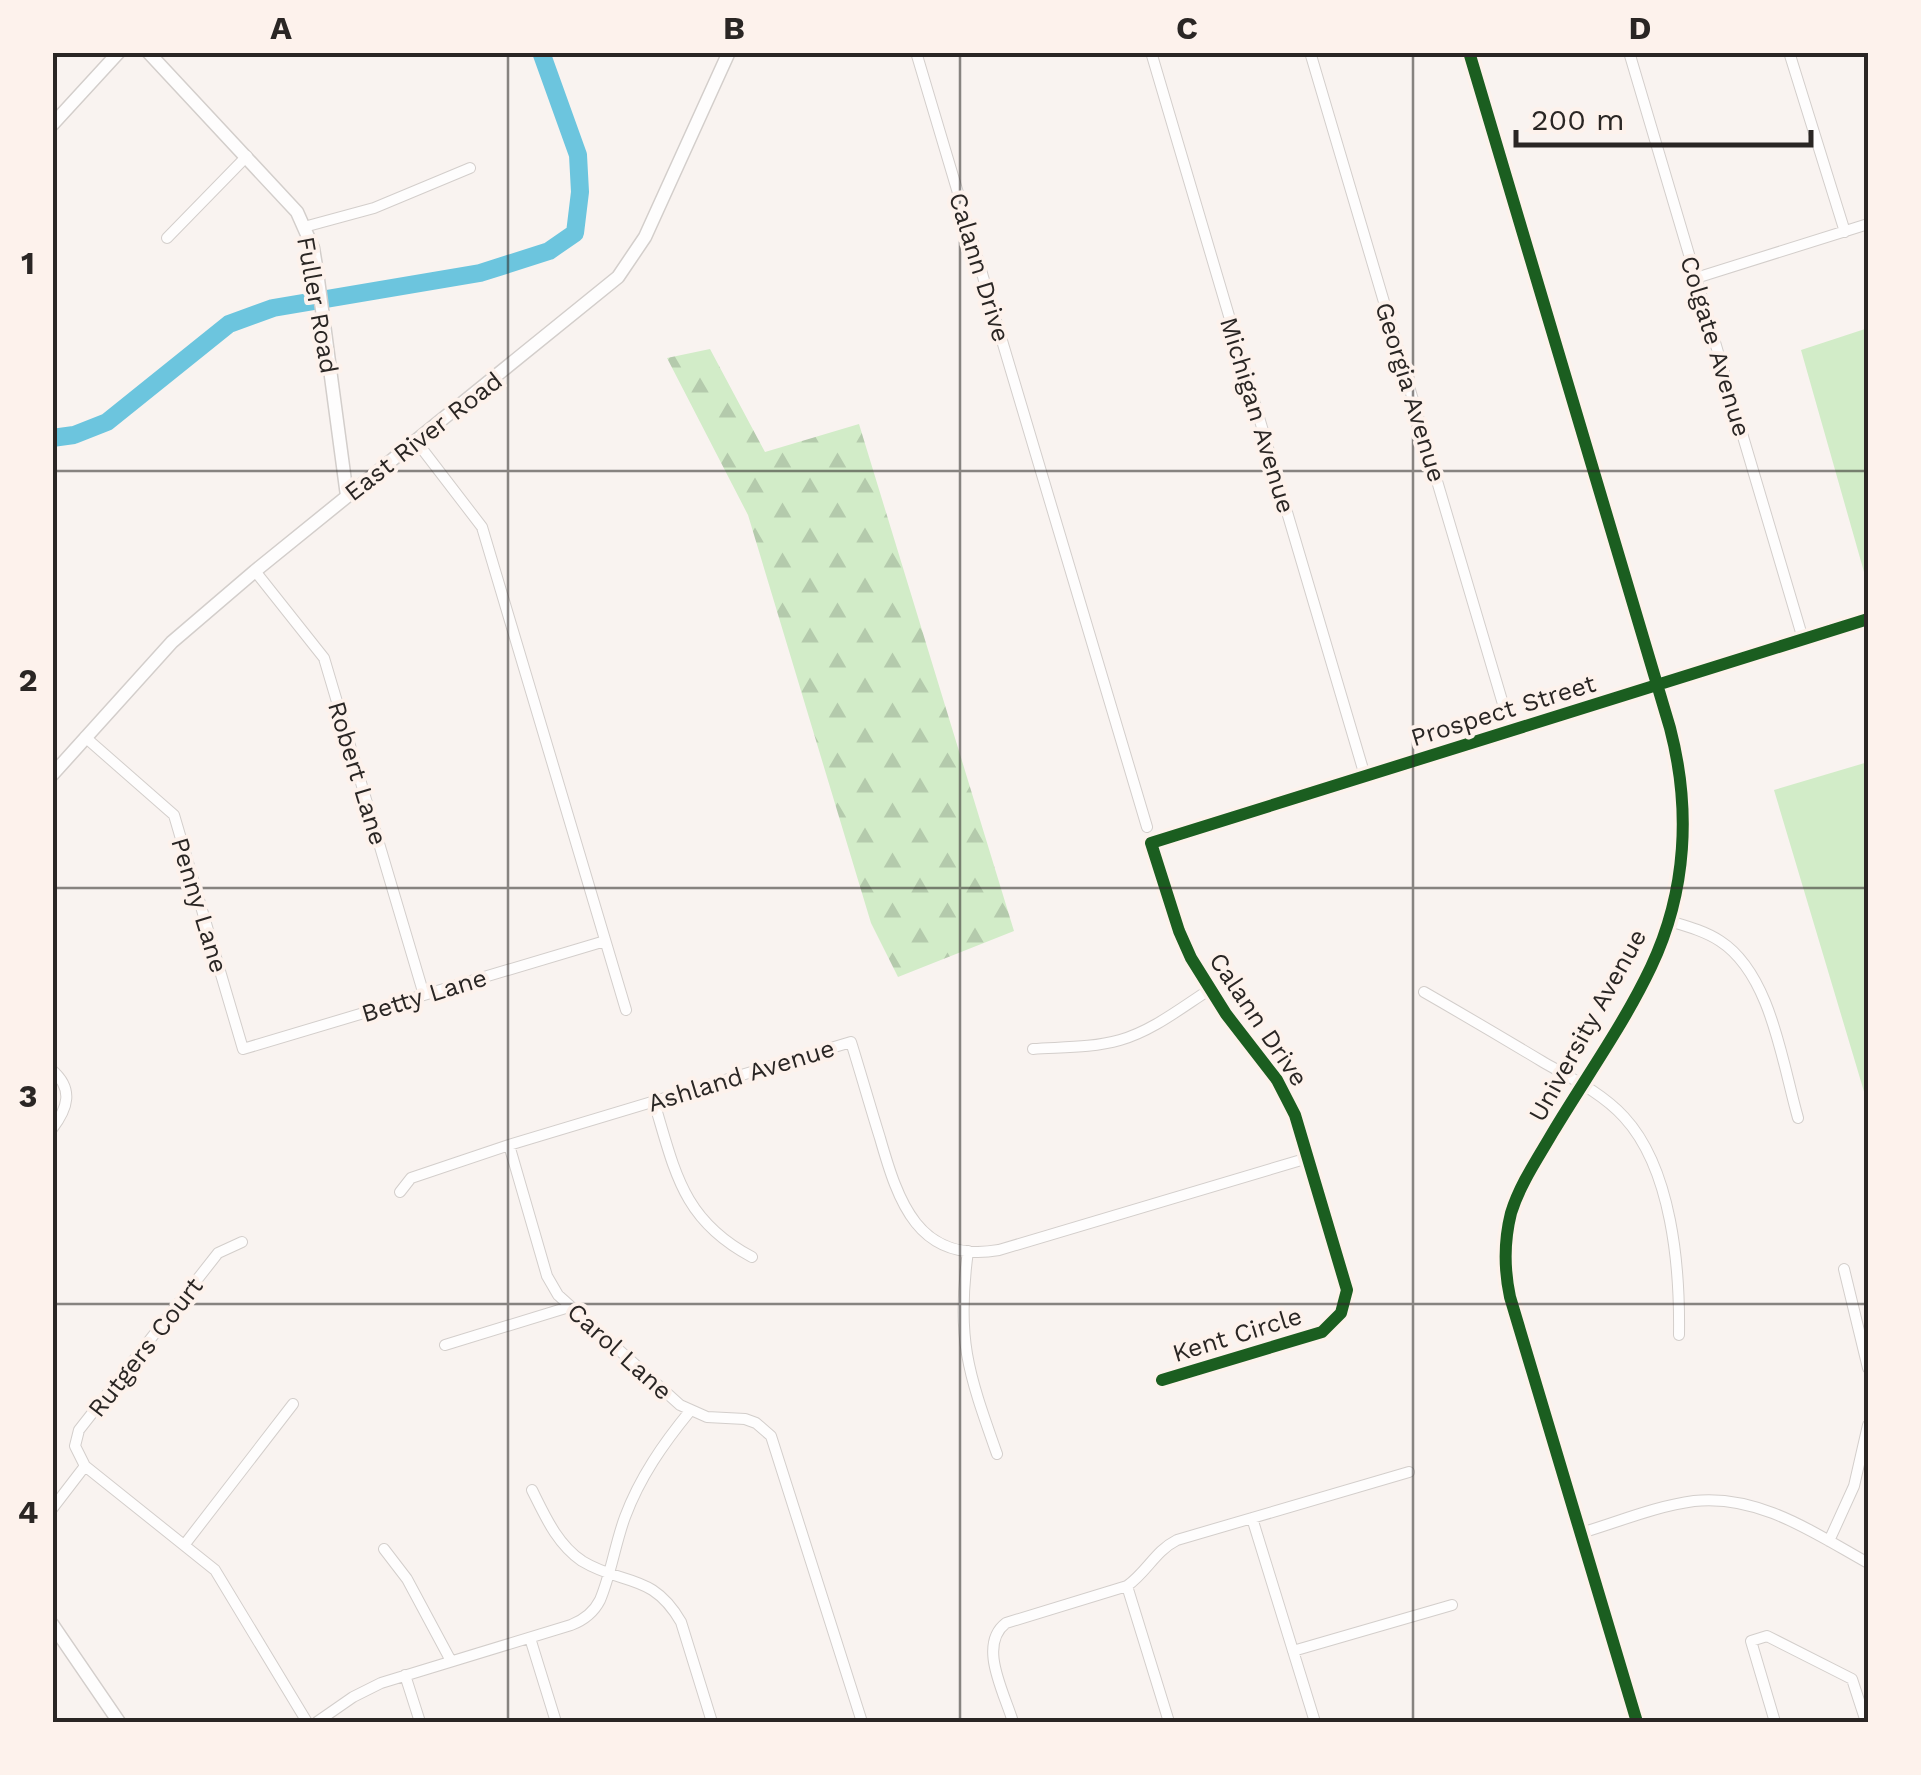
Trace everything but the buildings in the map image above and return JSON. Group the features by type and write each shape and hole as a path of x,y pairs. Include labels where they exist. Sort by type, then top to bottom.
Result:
{"street":[{"path":"52,125 119,52"},
{"name":"Fuller Road","path":"148,52 297,212 304,227 317,272 347,496"},
{"name":"East River Road","path":"52,775 172,642 254,571 618,277 645,237 729,52"},
{"name":"Calann Drive","path":"916,52 1146,828"},
{"name":"Georgia Avenue","path":"1310,52 1511,731"},
{"name":"University Avenue","path":"1470,52 1676,748 1684,806 1681,864 1669,921 1650,968 1522,1186 1512,1212 1505,1254 1510,1296 1637,1722"},
{"name":"Colgate Avenue","path":"1629,52 1804,640"},
{"path":"1789,52 1845,232"},
{"name":"Michigan Avenue","path":"1152,53 1366,776"},
{"path":"166,238 247,156"},
{"path":"304,227 374,208 470,168"},
{"path":"1696,278 1868,224"},
{"path":"416,441 482,527 626,1010"},
{"name":"Robert Lane","path":"254,571 324,658 424,995"},
{"name":"Prospect Street","path":"1151,843 1868,619"},
{"name":"Penny Lane","path":"85,737 174,816 243,1049"},
{"name":"Calann Drive","path":"1151,843 1179,932 1209,990 1277,1080 1295,1116 1345,1278"},
{"path":"1669,921 1721,941 1753,974 1764,999 1798,1118"},
{"name":"Betty Lane","path":"243,1049 605,941"},
{"path":"1033,1049 1098,1045 1132,1036 1209,990"},
{"path":"1424,992 1582,1084 1626,1118 1651,1160 1672,1234 1679,1335"},
{"name":"Ashland Avenue","path":"400,1192 411,1178 508,1145 851,1042 894,1188 904,1209 931,1237 968,1251"},
{"path":"52,1070 63,1082 67,1095 64,1112 52,1129"},
{"path":"654,1102 674,1171 688,1203 719,1237 752,1257"},
{"name":"Carol Lane","path":"508,1145 548,1276 569,1307 690,1410 707,1417 745,1419 771,1436 862,1722"},
{"path":"997,1454 963,1344 962,1304 968,1251 1010,1247 1308,1158"},
{"name":"Rutgers Court","path":"86,1466 75,1446 80,1430 218,1253 242,1242"},
{"path":"1844,1270 1868,1368"},
{"name":"Kent Circle","path":"1162,1380 1322,1332 1341,1313 1346,1298 1345,1278"},
{"path":"445,1344 569,1307"},
{"path":"185,1544 293,1404"},
{"path":"317,1722 366,1690 572,1625 588,1616 600,1600 638,1487 690,1410"},
{"path":"1829,1541 1854,1486 1868,1425"},
{"path":"52,1509 86,1466 204,1558 224,1582 307,1722"},
{"path":"1013,1722 992,1653 993,1639 1000,1627 1127,1586 1168,1544 1409,1472"},
{"path":"532,1490 564,1545 582,1561 644,1584 674,1610 712,1722"},
{"path":"1580,1533 1681,1504 1723,1500 1764,1508 1868,1563"},
{"path":"1252,1518 1315,1722"},
{"path":"384,1550 407,1579 452,1661"},
{"path":"1127,1586 1169,1722"},
{"path":"1293,1651 1452,1605"},
{"path":"52,1624 119,1722"},
{"path":"1775,1722 1750,1641 1767,1636 1852,1679 1866,1722"},
{"path":"530,1638 556,1722"},
{"path":"405,1675 420,1722"}],"green space":[{"path":"1868,328 1868,586 1801,350"},
{"path":"710,349 765,452 859,424 1014,931 898,977 871,923 748,515 667,358"},
{"path":"1868,762 1868,1105 1774,790"}],"waterway":[{"path":"52,438 74,435 107,422 229,324 273,308 480,273 549,251 575,233 580,192 578,155 541,52"}],"cycle path":[{"path":"1469,52 1670,728 1681,788 1682,849 1663,938 1629,1009 1524,1181 1511,1213 1506,1244 1510,1297 1637,1722"},
{"path":"1162,1380 1322,1332 1341,1313 1347,1290 1295,1115 1277,1080 1226,1014 1191,958 1151,843 1868,619"}]}
